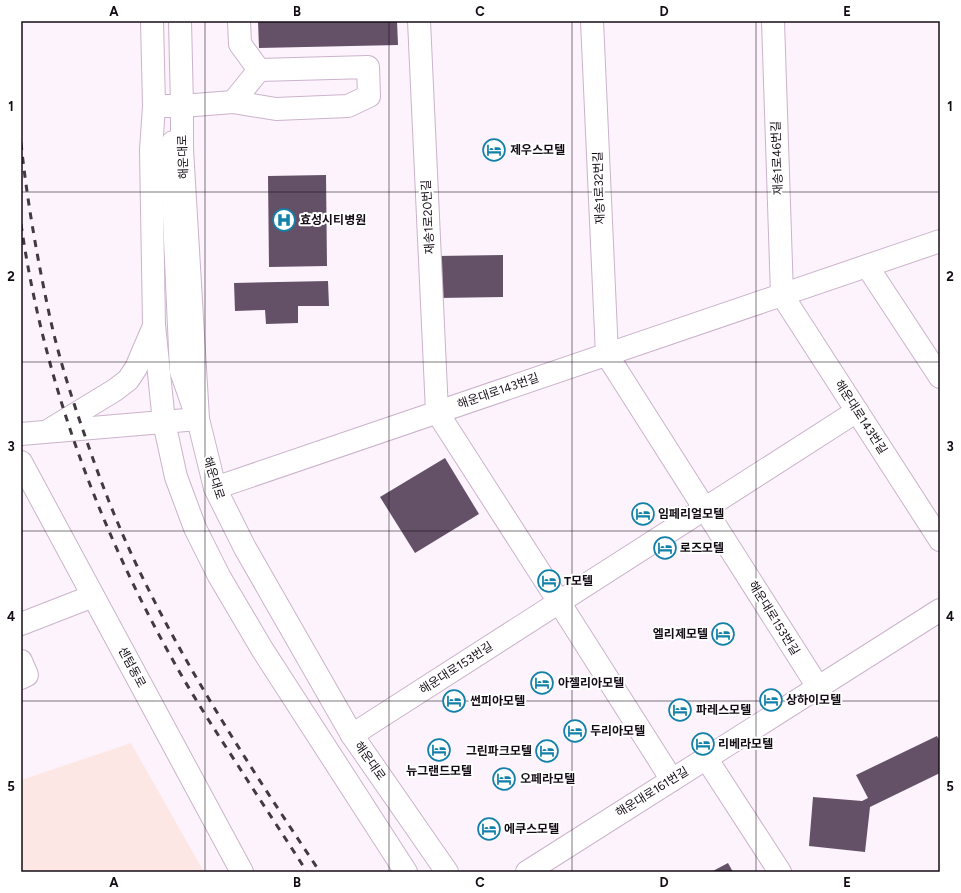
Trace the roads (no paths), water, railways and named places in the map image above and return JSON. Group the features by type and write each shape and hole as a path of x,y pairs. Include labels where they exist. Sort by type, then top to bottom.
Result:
{"street":[{"path":"152,21 154,106 151,150 154,325 164,422 176,477 195,528 219,576 262,649 406,872"},
{"name":"해운대로","path":"180,21 182,157 198,419 215,488 245,548 352,735 448,872"},
{"path":"239,21 240,44 259,70"},
{"name":"재송1로20번길","path":"419,21 437,412"},
{"name":"재송1로32번길","path":"592,21 607,355"},
{"name":"재송1로46번길","path":"773,21 782,295"},
{"path":"154,106 182,106 233,102 276,109 348,106 369,96 368,67 259,70 233,102"},
{"name":"해운대로143번길","path":"215,488 940,241"},
{"path":"866,266 940,376"},
{"name":"해운대로143번길","path":"782,295 940,540"},
{"path":"47,432 115,390 128,380 136,368 154,325"},
{"name":"해운대로153번길","path":"607,355 818,687"},
{"name":"해운대로153번길","path":"352,735 857,411"},
{"path":"437,412 672,780"},
{"path":"21,434 198,419"},
{"name":"센텀동로","path":"21,462 242,872"},
{"path":"21,624 94,596"},
{"name":"해운대로161번길","path":"527,872 940,610"},
{"path":"21,661 27,675 21,678"},
{"path":"706,758 780,872"}],"railway":[{"path":"21,143 36,250 56,344 80,421 116,518 137,566 157,606 200,684 247,760 320,872"},
{"path":"21,224 31,284 61,401 80,458 102,515 154,625 183,678 216,732 307,872"}],"place":[{"name":"제우스모텔","path":"494,150"},
{"name":"효성시티병원","path":"284,220"},
{"name":"임페리얼모텔","path":"643,514"},
{"name":"로즈모텔","path":"665,548"},
{"name":"T모텔","path":"549,581"},
{"name":"엘리제모텔","path":"723,634"},
{"name":"아젤리아모텔","path":"542,683"},
{"name":"상하이모텔","path":"771,700"},
{"name":"썬피아모텔","path":"454,701"},
{"name":"파레스모텔","path":"680,710"},
{"name":"두리아모텔","path":"575,731"},
{"name":"리베라모텔","path":"703,744"},
{"name":"뉴그랜드모텔","path":"439,750"},
{"name":"그린파크모텔","path":"547,751"},
{"name":"오페라모텔","path":"504,779"},
{"name":"에쿠스모텔","path":"489,829"}]}
